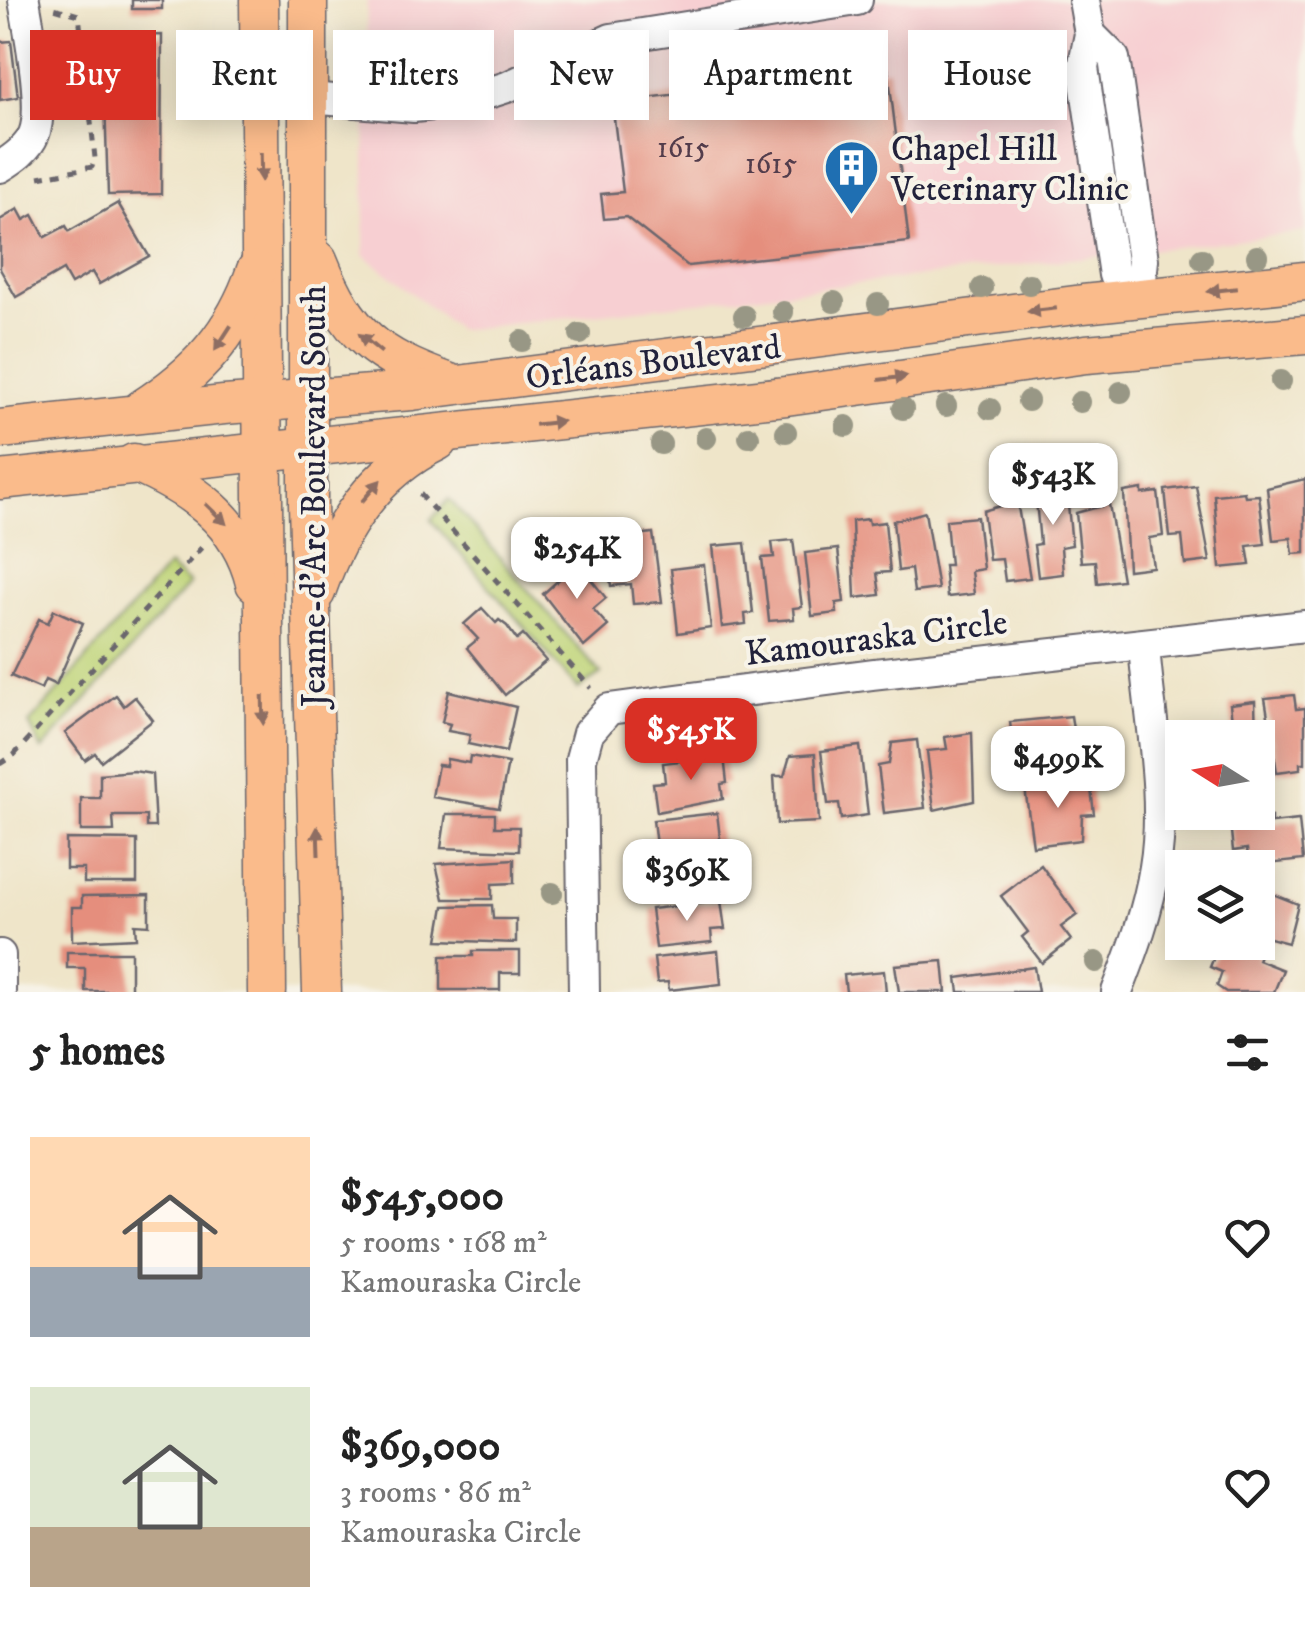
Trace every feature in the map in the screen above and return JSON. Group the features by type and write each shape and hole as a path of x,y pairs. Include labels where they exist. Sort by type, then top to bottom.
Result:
{"main road":[{"name":"Jeanne-d'Arc Boulevard South","path":"258,0 267,992"},
{"name":"Jeanne-d'Arc Boulevard South","path":"308,0 309,30"},
{"name":"Jeanne-d'Arc Boulevard South","path":"310,120 310,608 322,992"},
{"path":"311,236 339,308 362,339 393,360 457,385"},
{"path":"136,413 209,358 240,308 263,250"},
{"name":"Orléans Boulevard","path":"0,429 457,385 1305,280"},
{"path":"1139,299 1145,351"},
{"name":"Orléans Boulevard","path":"0,480 786,396 976,366 1305,335"},
{"path":"310,608 342,534 366,494 407,459 452,434"},
{"path":"134,464 193,493 228,526 253,575 262,612"}],"street":[{"path":"0,167 20,153 34,134 36,108 24,0"},
{"path":"313,98 414,107 460,102 507,87 611,39 857,0"},
{"path":"1084,0 1090,34 1114,58 1143,260 1139,299"},
{"name":"Kamouraska Circle","path":"609,709 873,674 1305,626"},
{"path":"1117,992 1143,925 1156,864 1159,811 1144,645"},
{"path":"584,992 581,759 588,733 609,709"},
{"path":"0,954 0,992"}],"path":[{"path":"411,491 421,494 609,709"},
{"path":"0,764 14,755 213,534"}],"shaded area":[{"path":"367,0 1305,0 1305,232 458,330 364,255 366,120 494,120 494,30 367,30"}],"green space":[{"path":"449,499 601,674 578,689 431,520"},
{"path":"168,566 189,584 42,750 29,724"}],"building":[{"path":"132,0 162,0 162,9 132,9"},
{"path":"156,35 162,35 161,194 108,195 106,120 156,120"},
{"path":"11,41 18,97 0,100 0,42"},
{"path":"888,69 909,242 688,266 626,217 604,219 601,194 623,192 614,120 649,120 649,98 669,95 669,120 888,120"},
{"path":"118,203 149,256 99,284 92,272 71,284 63,270 16,297 0,269 0,220 18,209 24,220 33,215 45,237 66,226 69,231"},
{"path":"1065,476 1072,545 1061,547 1063,574 1038,577 1034,545 1040,544 1036,500 1047,498 1044,478"},
{"path":"1305,479 1305,553 1293,554 1291,538 1273,540 1267,488"},
{"path":"1196,486 1210,561 1185,564 1182,536 1170,537 1165,490"},
{"path":"1142,489 1142,494 1158,492 1163,536 1149,538 1153,567 1128,570 1124,492"},
{"path":"1244,492 1245,496 1259,495 1265,544 1247,546 1250,565 1220,568 1214,495"},
{"path":"1017,501 1030,578 1005,581 1002,559 989,560 983,511"},
{"path":"1109,504 1122,580 1097,583 1095,561 1081,562 1076,513"},
{"path":"925,512 938,589 914,592 911,569 898,571 893,521"},
{"path":"977,517 983,569 971,571 974,594 947,597 944,565 950,565 946,520"},
{"path":"868,519 869,524 885,522 890,572 877,573 880,595 855,598 852,521"},
{"path":"653,533 662,602 633,604 631,584 611,586 605,539"},
{"path":"793,540 802,607 793,608 794,619 769,621 762,558 774,557 772,542"},
{"path":"745,543 753,613 745,614 746,624 722,627 713,546"},
{"path":"838,549 844,602 836,603 837,613 812,616 805,553"},
{"path":"573,557 606,598 593,609 608,626 584,647 543,594 563,576 558,570"},
{"path":"704,565 711,628 678,633 671,569"},
{"path":"482,608 496,623 499,620 507,626 517,640 523,635 546,661 505,695 467,648 478,639 464,624"},
{"path":"54,610 83,623 56,685 45,680 41,689 11,676 39,619 48,623"},
{"path":"449,691 516,707 506,752 468,744 470,735 448,731 450,724 442,722"},
{"path":"116,695 124,706 135,697 153,720 101,761 95,753 85,760 65,733"},
{"path":"1294,695 1296,709 1305,708 1305,763 1300,763 1300,769 1277,772 1275,720 1269,720 1265,698"},
{"path":"1255,701 1256,720 1232,720 1230,704"},
{"path":"1071,716 1074,736 1090,734 1094,771 1061,775 1060,767 1016,772 1010,722"},
{"path":"972,733 974,801 934,810 927,751 947,749 945,737"},
{"path":"917,740 925,808 884,813 878,766 889,764 892,743"},
{"path":"860,746 868,815 841,819 839,803 828,804 821,751"},
{"path":"815,754 819,822 777,824 774,776 784,776 790,756"},
{"path":"470,756 508,763 499,808 432,797 438,765 446,766 447,759 469,763"},
{"path":"724,756 727,783 721,784 723,799 657,812 653,783 665,782 663,763"},
{"path":"100,774 152,774 155,827 146,827 146,816 113,816 114,831 81,831 81,798 100,798"},
{"path":"1090,780 1094,814 1082,815 1081,840 1033,846 1025,788"},
{"path":"717,813 721,846 657,854 653,820"},
{"path":"446,814 495,814 495,827 519,827 519,851 441,848"},
{"path":"1299,820 1303,860 1275,863 1275,850 1233,850 1231,830 1275,830 1275,823"},
{"path":"66,839 137,840 137,883 84,883 84,869 66,869"},
{"path":"723,856 727,891 669,898 668,883 656,885 653,863"},
{"path":"514,859 514,883 492,884 492,899 444,899 436,864"},
{"path":"1041,865 1077,915 1061,927 1071,940 1042,963 1022,937 1028,932 1001,896"},
{"path":"149,895 149,925 135,924 136,938 72,941 72,907 82,907 82,896"},
{"path":"1275,895 1298,904 1288,943 1275,940"},
{"path":"721,901 725,929 711,930 712,942 656,948 651,909"},
{"path":"492,905 493,919 516,919 516,943 438,940 444,906"},
{"path":"473,951 520,951 520,973 500,973 500,990 441,990 441,956 473,956"},
{"path":"718,951 721,984 669,990 668,982 657,983 654,958"},
{"path":"67,952 131,952 131,991 85,991 85,968 67,968"},
{"path":"1213,960 1258,960 1283,970 1274,992 1226,992 1217,986 1222,972 1210,967"},
{"path":"943,961 946,992 899,992 895,965"},
{"path":"1034,967 1038,992 959,992 957,978"},
{"path":"884,971 886,992 846,992 844,975"}],"place":[{"name":"Chapel Hill Veterinary Clinic","path":"852,217"}]}
